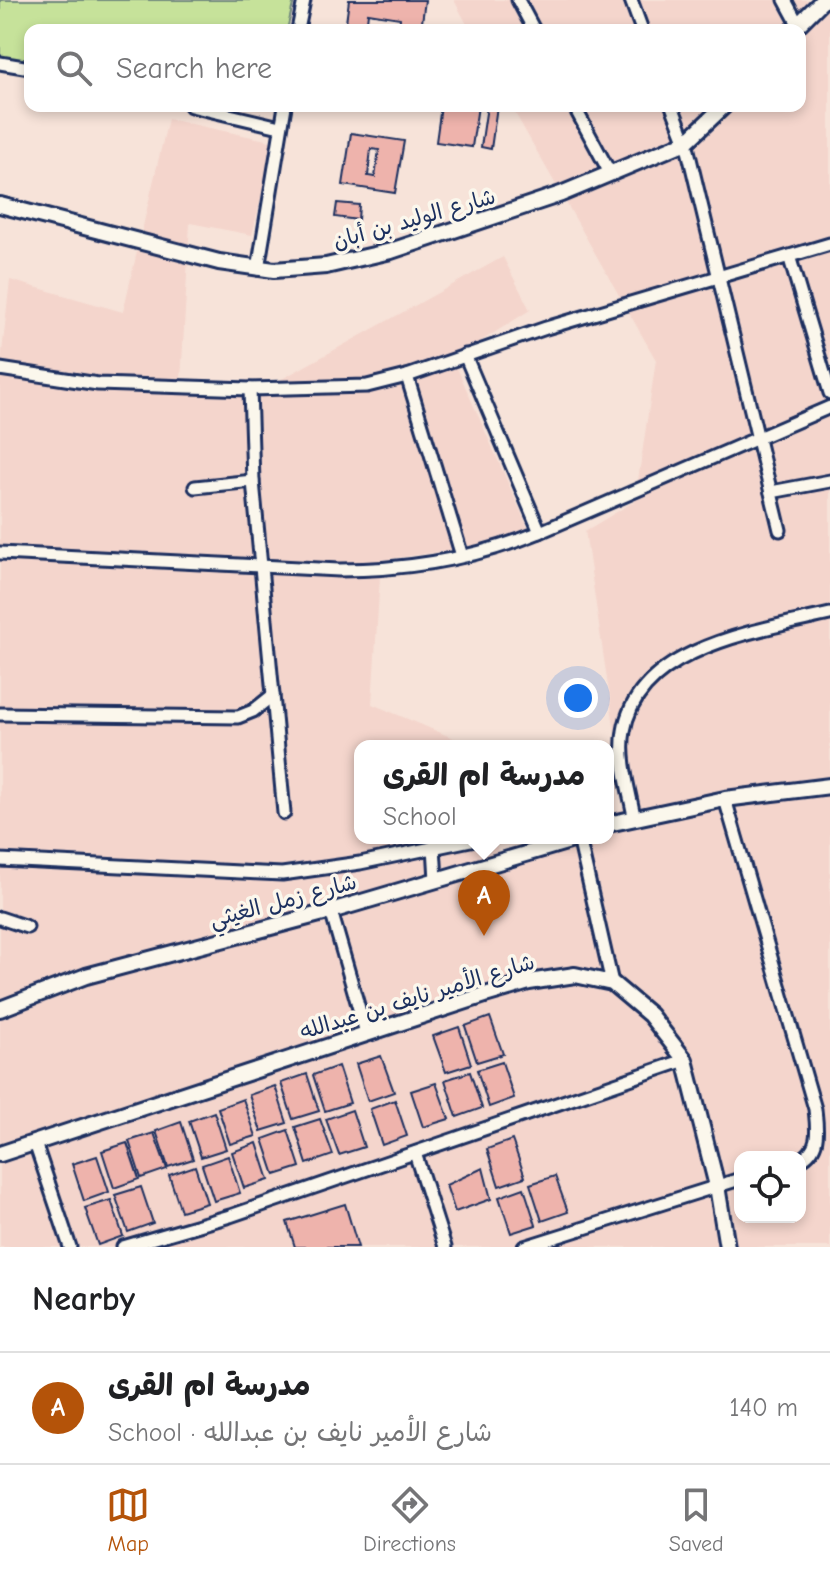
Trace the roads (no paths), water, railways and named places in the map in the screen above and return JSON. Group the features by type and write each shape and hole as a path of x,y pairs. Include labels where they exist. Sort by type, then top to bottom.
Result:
{"street":[{"path":"299,24 304,0"},
{"path":"518,0 531,24"},
{"path":"631,0 640,24"},
{"path":"785,0 795,24"},
{"path":"799,24 823,0"},
{"path":"0,63 24,67"},
{"path":"216,112 280,127"},
{"path":"258,269 284,112"},
{"path":"577,112 610,173"},
{"path":"674,112 686,142 780,530"},
{"name":"شارع الوليد بن أبان","path":"0,205 191,256 258,269 326,266 391,251 530,206 686,142 718,112"},
{"path":"0,369 98,384 250,389 367,386 407,376 719,275 790,259 830,244"},
{"path":"790,259 830,393"},
{"path":"465,355 540,532"},
{"path":"407,376 462,556"},
{"path":"250,389 253,481 284,813"},
{"path":"0,553 262,569 372,570 462,556 500,548 540,532 830,407"},
{"path":"195,487 253,481"},
{"path":"771,492 830,481"},
{"path":"634,816 624,732 638,698 650,681 685,656 711,645 830,614"},
{"path":"0,714 238,717 253,711 273,695"},
{"path":"614,822 725,799 830,786"},
{"path":"725,799 815,1109 817,1139 806,1154"},
{"path":"0,860 282,874 360,863 446,844"},
{"name":"شارع زمل الغيثي","path":"0,1009 86,976 331,911 559,844"},
{"path":"580,844 612,983 650,1015 685,1060 717,1186 727,1247"},
{"path":"434,846 436,880"},
{"path":"331,911 366,1033"},
{"path":"0,918 27,927"},
{"name":"شارع الأمير نايف بن عبدالله","path":"0,1154 366,1033 561,976 612,983"},
{"path":"123,1247 230,1216 685,1060"},
{"path":"35,1143 70,1247"},
{"path":"415,1153 445,1247"},
{"path":"524,1247 734,1181"}],"place":[{"name":"مدرسة ام القرى","path":"484,936"}]}
